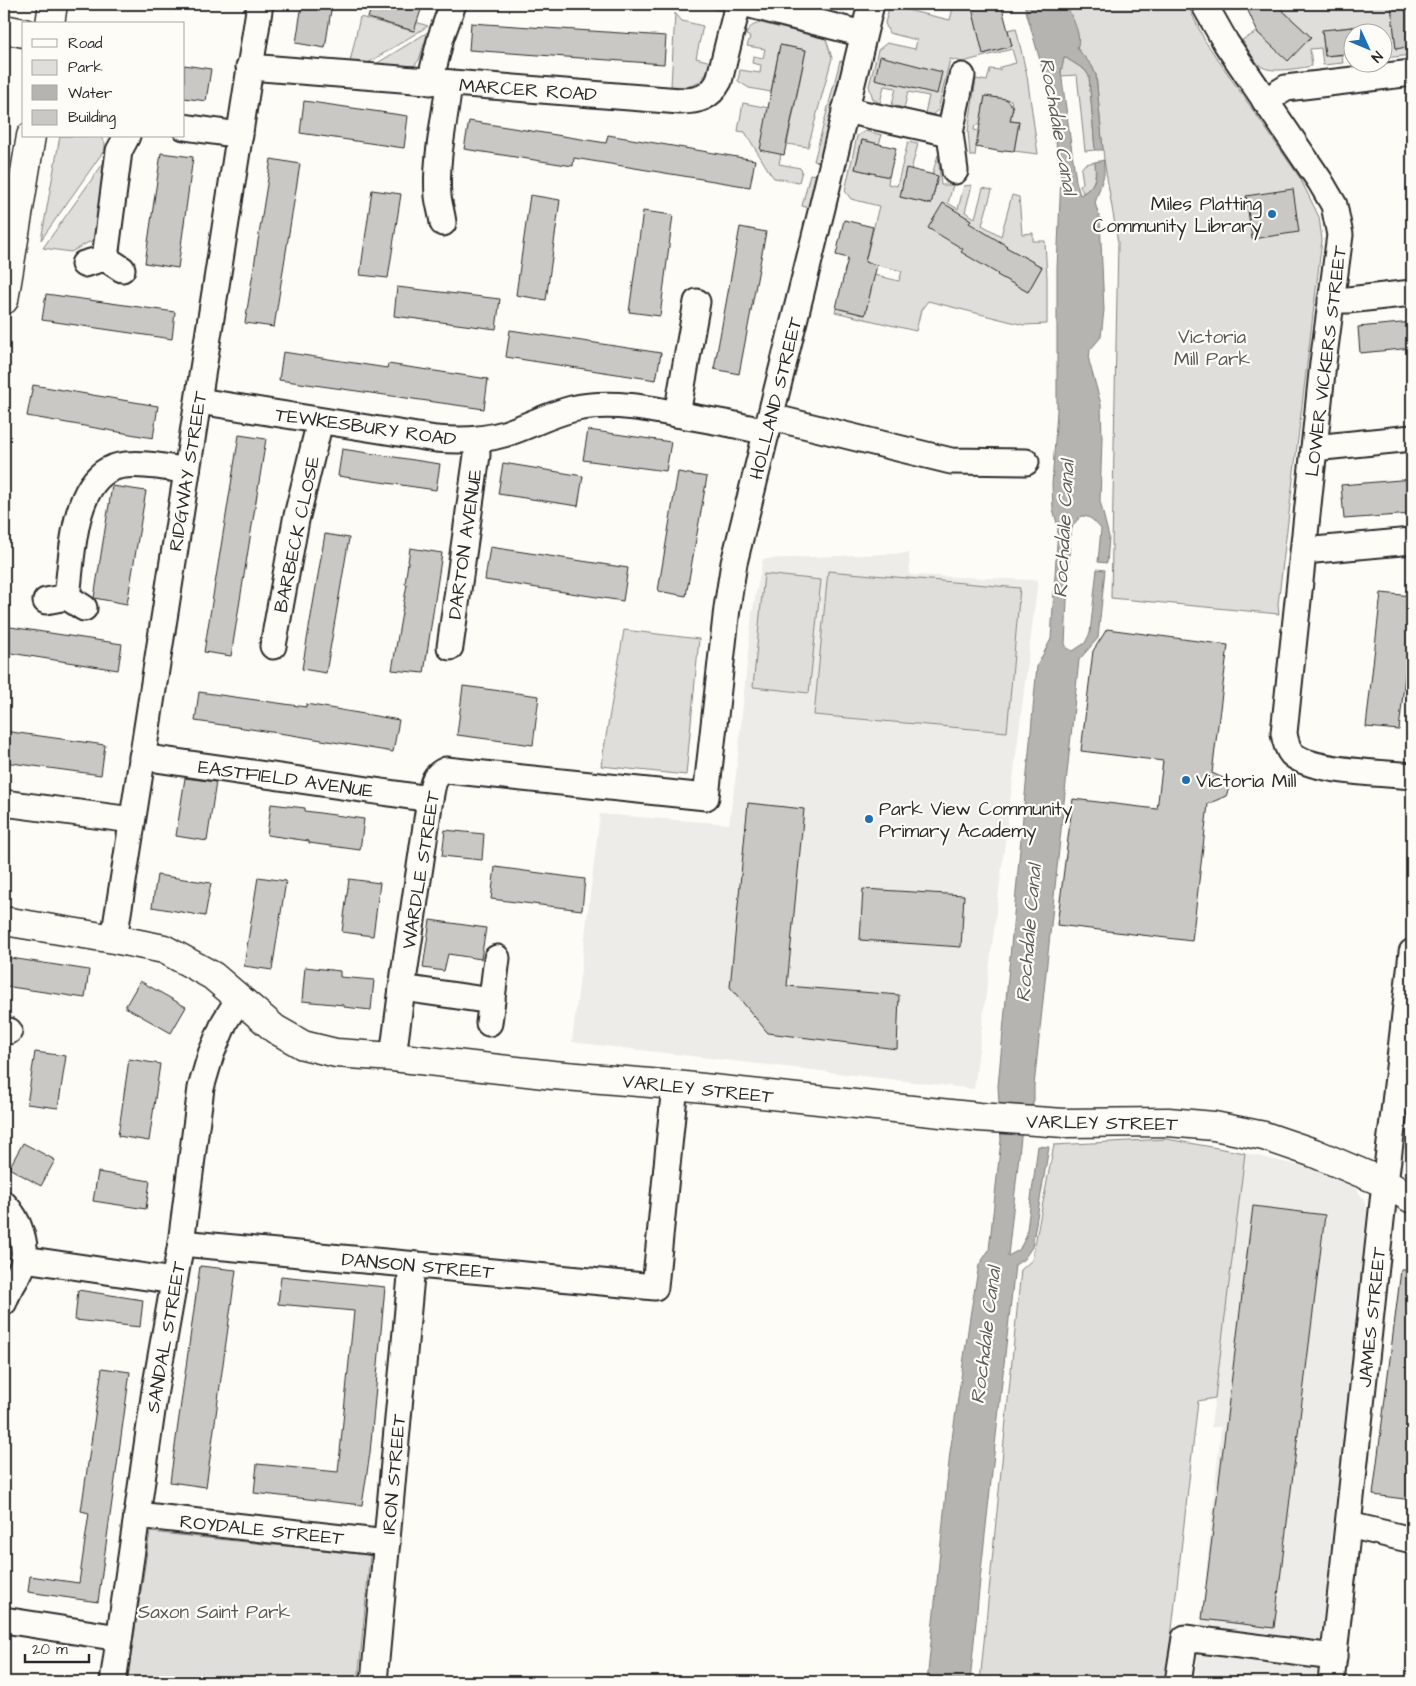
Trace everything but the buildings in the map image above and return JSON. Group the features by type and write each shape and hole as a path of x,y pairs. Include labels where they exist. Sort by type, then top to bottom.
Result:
{"street":[{"path":"50,22 53,4"},
{"name":"RIDGWAY STREET","path":"114,939 260,4"},
{"path":"443,223 438,197 448,179 440,150 441,38 452,4"},
{"name":"MARCER ROAD","path":"249,68 680,101 696,100 708,94 719,81 738,4"},
{"path":"746,4 864,34"},
{"name":"HOLLAND STREET","path":"706,797 727,608 734,563 871,4"},
{"name":"LOWER VICKERS STREET","path":"1204,4 1226,43 1320,181 1334,206 1340,234 1314,448 1284,733 1286,743 1292,753 1301,760 1318,766 1412,776"},
{"path":"4,29 22,32"},
{"path":"1265,101 1286,88 1412,73"},
{"path":"955,171 950,133 962,76"},
{"path":"845,110 950,133"},
{"path":"185,127 240,135"},
{"path":"4,300 31,138"},
{"path":"104,264 119,151 125,138"},
{"path":"1331,300 1412,293"},
{"path":"676,414 698,302"},
{"name":"TEWKESBURY ROAD","path":"198,401 436,439 476,440 506,433 572,409 632,407 769,425 951,461 1026,462"},
{"name":"BARBECK CLOSE","path":"273,646 296,520 320,421"},
{"path":"1314,448 1412,438"},
{"name":"DARTON AVENUE","path":"450,647 477,455 476,440"},
{"path":"66,602 78,518 85,495 95,480 109,469 131,464 187,471"},
{"path":"1304,551 1412,540"},
{"name":"EASTFIELD AVENUE","path":"142,757 430,799"},
{"name":"WARDLE STREET","path":"393,1057 430,799 434,780 438,773 446,770 706,797"},
{"path":"4,803 132,820"},
{"name":"VARLEY STREET","path":"4,921 164,949 213,976 275,1029 303,1044 336,1053 393,1057 553,1075 675,1085 979,1117 1041,1122 1108,1124 1168,1122 1214,1126 1286,1143 1346,1165 1385,1183 1412,1199"},
{"name":"JAMES STREET","path":"1331,1682 1385,1183 1409,1001 1412,952"},
{"path":"402,988 490,1012 497,958"},
{"name":"SANDAL STREET","path":"112,1682 155,1390 181,1243 201,1088 211,1054 226,1021 239,999"},
{"name":"DANSON STREET","path":"181,1243 655,1288 675,1085"},
{"path":"4,1204 18,1224 22,1236 24,1260 22,1267 9,1288 4,1302"},
{"path":"24,1260 174,1281"},
{"name":"IRON STREET","path":"374,1682 412,1265"},
{"name":"ROYDALE STREET","path":"137,1515 387,1542"},
{"path":"1349,1525 1412,1540"},
{"path":"4,1620 119,1638"},
{"path":"1178,1682 1185,1638 1334,1657"}],"shaded area":[{"name":"Park View Community Primary Academy","path":"909,553 910,575 1038,580 974,1089 572,1042 600,814 729,824 736,775 752,613 763,559"},
{"path":"1245,1153 1330,1173 1346,1181 1356,1189 1363,1198 1367,1210 1316,1682 1195,1682 1221,1427 1211,1427"}],"green space":[{"path":"376,4 390,5 388,13 428,26 368,63 350,62 360,17 413,31 375,7"},
{"path":"694,4 723,4 722,11"},
{"path":"890,4 895,4 894,7 950,20 954,4 971,4 984,54 1012,46 1008,30 1016,28 1027,76 1038,154 1014,151 1019,122 1010,121 1011,117 1008,117 1013,110 1011,100 985,96 980,125 975,125 974,130 978,131 975,156 970,156 968,131 976,79 987,81 990,69 1000,70 1000,67 1016,63 1012,49 963,62 950,59 938,110 932,115 925,113 929,96 908,92 904,108 892,105 896,88 884,86 880,103 873,99 869,86 878,50 887,43 915,49 917,40 889,33 885,23"},
{"name":"Victoria Mill Park","path":"1066,4 1187,4 1205,41 1300,178 1319,217 1322,240 1278,604 1279,614 1111,598 1118,243 1104,160 1096,75 1092,66 1076,48 1078,36"},
{"path":"1290,4 1391,4 1393,22 1344,22 1344,28 1322,31 1325,56 1342,55 1343,63 1323,65 1321,48 1310,49 1312,66 1285,70 1265,68 1253,58 1242,40 1259,31 1254,23","holes":["1284,12 1311,37 1261,36"]},
{"path":"675,13 682,21 703,26 696,58 711,62 705,76 692,85 671,86"},
{"path":"761,23 826,39 832,58 808,147 787,144 806,50 780,45 771,92 749,88 738,81 740,70 760,73 761,65 752,63 753,56 763,58 765,49 747,46 750,37 746,35 752,26"},
{"path":"1394,30 1396,48 1406,47 1407,52 1412,51 1412,55 1394,57"},
{"path":"428,32 419,60 414,66 376,64"},
{"path":"1064,58 1085,70 1089,76 1095,150 1085,151 1077,75 1061,76"},
{"path":"840,61 845,62 820,162 814,161"},
{"path":"743,103 769,108 781,154 779,164 800,168 802,171 799,182 774,178 745,132 738,131"},
{"path":"865,131 882,135 879,144 862,140 855,169 889,177 888,184 897,186 908,142 918,144 911,170 906,169 900,197 931,204 938,177 932,175 938,155 941,185 953,185 948,203 958,209 964,186 972,185 965,212 975,218 983,188 992,190 982,225 1001,236 1012,195 1019,197 1022,234 1033,233 1033,241 1045,241 1047,324 1024,325 928,301 921,310 916,331 835,312 836,308 865,315 873,280 844,273 845,268 899,281 902,271 865,262 879,206 851,199 845,191 857,136","holes":["944,204 971,220 956,244","999,241 1007,246 993,270","1011,250 1042,267 1028,292 998,275"]},
{"path":"60,138 101,138 105,143 105,149 41,240"},
{"path":"107,158 95,230 101,234 95,246 89,242 71,252 43,248"},
{"path":"1095,162 1093,183 1083,193 1080,185 1083,183 1081,169 1085,164"},
{"path":"810,174 816,175 809,208 802,206"},
{"path":"828,571 1020,588 1007,732 814,715"},
{"path":"764,574 821,580 809,693 753,687"},
{"path":"624,630 699,639 686,775 601,766"},
{"path":"1167,1139 1245,1153 1215,1398 1198,1401 1166,1682 980,1682 1021,1270 1032,1260 1054,1145"},
{"name":"Saxon Saint Park","path":"150,1532 370,1555 358,1682 127,1682"}],"water":[{"name":"Rochdale Canal","path":"1024,4 1066,4 1079,37 1077,48 1092,66 1096,75 1103,150 1095,150 1089,76 1085,70 1064,58 1061,72 1076,181 1080,195 1094,181 1096,173 1095,162 1104,160 1104,175 1095,203 1100,219 1104,310 1101,337 1090,350 1089,361 1101,404 1100,501 1109,537 1107,563 1098,562 1101,529 1088,517 1081,516 1073,525 1070,536 1065,644 1067,648 1073,651 1085,643 1090,633 1097,569 1105,570 1098,638 1079,660 1034,1100 1021,1137 1008,1256 1019,1250 1026,1237 1038,1146 1049,1147 1032,1247 1024,1259 1015,1265 970,1682 927,1682 950,1452 979,1265 989,1250 1001,1140 998,1086 1037,666 1051,639 1058,527 1053,509 1052,485 1057,410 1057,269 1061,176 1048,89"}],"place":[{"name":"Miles Platting Community Library","path":"1272,214"},
{"name":"Victoria Mill","path":"1186,780"},
{"name":"Park View Community Primary Academy","path":"869,819"}]}
